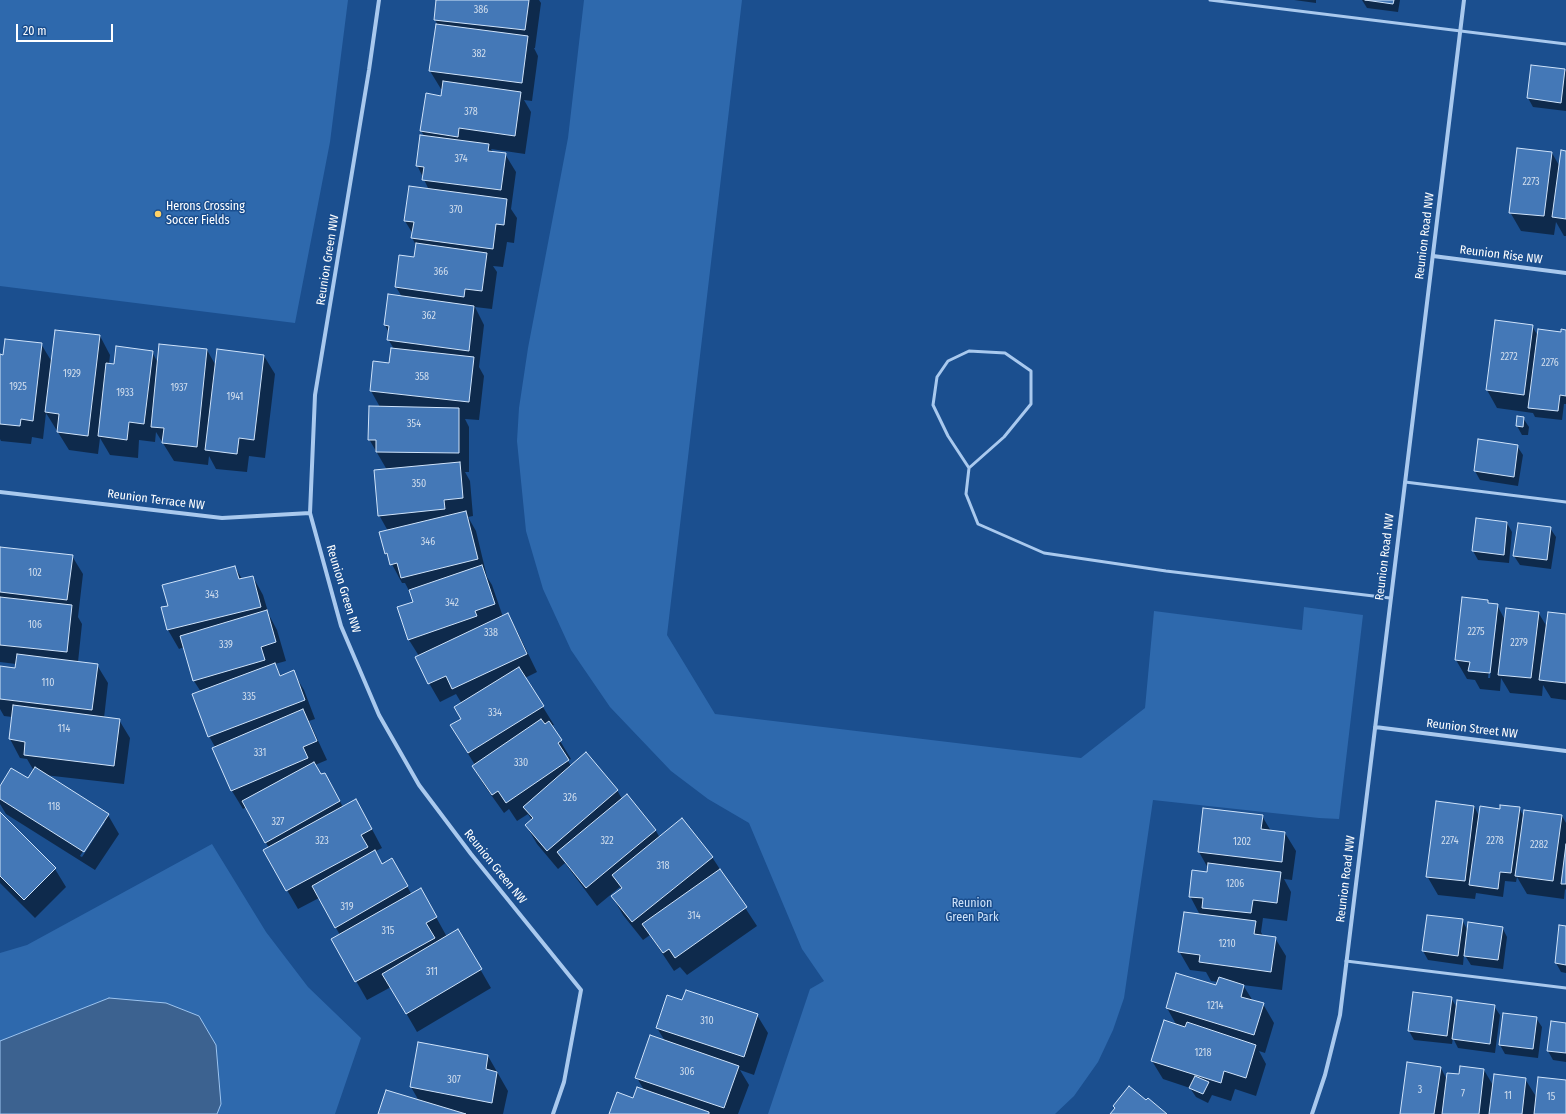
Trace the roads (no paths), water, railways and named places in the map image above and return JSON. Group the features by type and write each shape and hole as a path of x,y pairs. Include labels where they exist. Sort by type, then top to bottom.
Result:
{"street":[{"name":"Reunion Green NW","path":"379,0 316,395 310,513 342,626 379,715 419,785 471,854 581,990 564,1082 553,1114"},
{"name":"Reunion Road NW","path":"1312,1114 1325,1075 1340,1015 1464,0"},
{"name":"Reunion Rise NW","path":"1433,256 1566,273"},
{"name":"Reunion Terrace NW","path":"0,492 222,518 310,513"},
{"name":"Reunion Street NW","path":"1375,727 1566,751"}],"lane":[{"path":"1210,0 1566,44"},
{"path":"969,468 1004,436 1031,404 1031,371 1005,353 969,351 948,361 937,377 933,405 948,436 969,468 966,494 978,524 1044,553 1166,571 1390,598"},
{"path":"1405,482 1566,502"},
{"path":"1346,961 1566,988"}],"place":[{"name":"Herons Crossing Soccer Fields","path":"158,214"}],"park label":[{"name":"Reunion Green Park","path":"972,911"}]}
